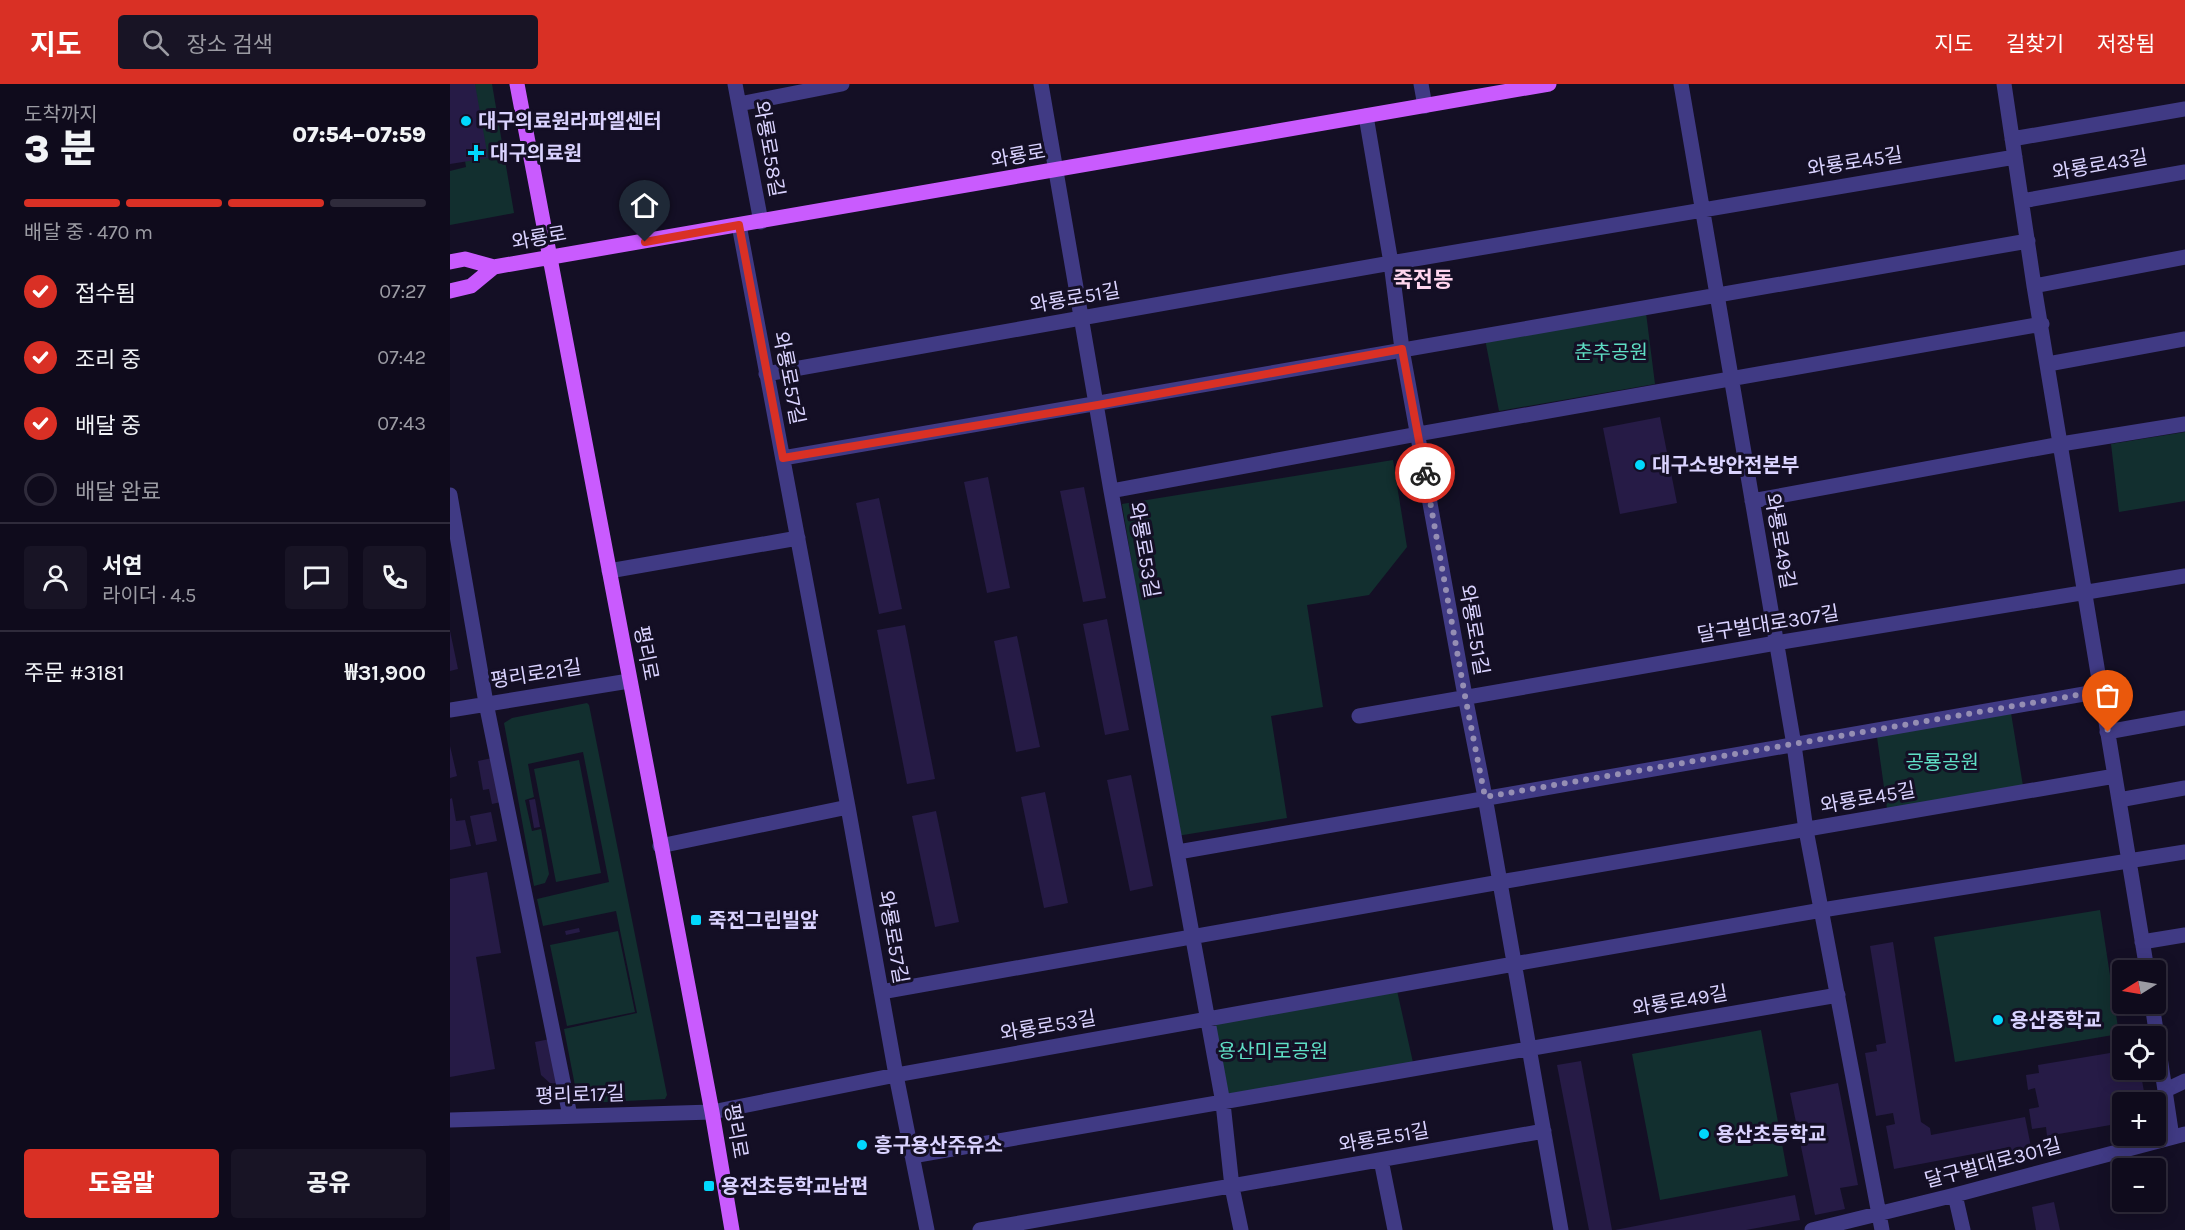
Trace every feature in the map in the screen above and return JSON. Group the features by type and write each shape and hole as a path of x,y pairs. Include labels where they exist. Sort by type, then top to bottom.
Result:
{"main road":[{"name":"평리로","path":"517,84 712,1112 732,1230"},
{"name":"와룡로","path":"450,262 465,259 494,267 550,258 1549,84"},
{"name":"와룡로","path":"450,291 471,286 494,267"}],"street":[{"name":"와룡로58길","path":"735,84 760,222"},
{"path":"739,104 842,84"},
{"name":"와룡로53길","path":"1041,84 1111,491 1223,1103 1232,1187 1241,1230"},
{"path":"1422,84 1425,106"},
{"name":"와룡로49길","path":"1681,84 1794,745 1806,830 1882,1230"},
{"path":"2004,84 2034,286 2145,960"},
{"name":"와룡로43길","path":"2012,140 2185,109"},
{"name":"와룡로51길","path":"1366,116 1391,263 1402,349 1485,797 1561,1230"},
{"name":"와룡로45길","path":"1701,209 2015,157"},
{"name":"와룡로43길","path":"2022,201 2185,172"},
{"path":"1391,263 1701,209"},
{"name":"와룡로57길","path":"739,225 896,1075 927,1230"},
{"path":"783,458 1098,405 1716,293 2028,241"},
{"path":"2034,286 2185,257"},
{"name":"와룡로51길","path":"766,374 1391,263"},
{"path":"1111,491 1418,434 2042,324"},
{"path":"2048,364 2185,339"},
{"path":"1752,501 2061,444 2185,424"},
{"path":"450,495 486,703 570,1116"},
{"path":"609,571 798,538"},
{"name":"달구벌대로307길","path":"1359,716 1776,643 2185,576"},
{"name":"평리로21길","path":"450,710 630,681"},
{"path":"1178,852 2101,691"},
{"path":"2108,732 2185,718"},
{"name":"와룡로45길","path":"1806,830 2115,776"},
{"path":"2119,800 2185,788"},
{"path":"660,846 848,807"},
{"path":"881,992 1806,830"},
{"path":"1208,1019 1822,910 2185,852"},
{"path":"2142,942 2185,935"},
{"name":"와룡로49길","path":"1529,1047 1838,995"},
{"path":"2154,1014 2166,1090 2179,1136"},
{"name":"와룡로53길","path":"896,1075 1208,1019"},
{"path":"912,1156 1223,1103 1529,1047"},
{"path":"712,1112 896,1075"},
{"path":"2166,1090 2185,1081"},
{"name":"평리로17길","path":"450,1120 712,1112"},
{"name":"와룡로51길","path":"1232,1187 1544,1131"},
{"name":"달구벌대로301길","path":"1812,1230 2179,1136"},
{"path":"1381,1160 1395,1230"},
{"path":"980,1230 1232,1187"},
{"path":"1955,1195 1963,1230"}],"green space":[{"name":"대구의료원","path":"453,84 492,84 514,213 450,225 450,171 466,167"},
{"name":"춘추공원","path":"1645,305 1655,384 1499,411 1484,334"},
{"path":"2185,432 2185,501 2119,512 2111,444"},
{"path":"1393,460 1407,547 1369,595 1307,605 1323,707 1271,716 1287,818 1177,836 1122,504"},
{"path":"587,703 667,1095 665,1099 587,1103 581,1101 577,1096 564,1029 637,1013 616,911 543,926 537,899 609,882 583,752 528,764 534,797 525,800 532,831 541,829 549,874 545,883 534,886 504,723 512,718"},
{"name":"공룡공원","path":"2010,707 2024,792 1888,816 1876,730"},
{"path":"579,760 601,873 556,882 534,769"},
{"path":"2100,910 2112,988 2112,1014 2116,1014 2118,1026 2112,1026 2112,1035 1955,1062 1934,937"},
{"path":"618,931 635,1012 567,1026 550,945"},
{"name":"용산미로공원","path":"1396,986 1414,1067 1228,1101 1214,1019"},
{"path":"1761,1030 1788,1176 1660,1200 1632,1054"}],"building":[{"name":"대구의료원라파엘센터","path":"450,84 475,84 488,158 450,164"},
{"name":"대구소방안전본부","path":"1660,417 1677,503 1620,514 1603,428"},
{"path":"988,477 1010,588 987,593 964,482"},
{"path":"1084,487 1106,598 1083,602 1060,491"},
{"path":"879,498 902,609 879,614 856,503"},
{"path":"1107,619 1129,730 1105,735 1083,624"},
{"path":"905,625 935,779 907,784 877,630"},
{"path":"450,631 458,669 450,671"},
{"path":"1017,636 1040,747 1016,752 994,641"},
{"path":"450,746 457,776 450,778"},
{"path":"492,758 501,802 492,804 489,789 483,790 478,761"},
{"path":"1131,775 1153,886 1130,891 1107,780"},
{"path":"1045,792 1068,903 1044,908 1021,797"},
{"path":"452,798 456,821 465,820 471,846 450,850 450,799"},
{"path":"535,799 540,827 534,828 529,800"},
{"path":"936,811 959,922 935,927 912,816"},
{"path":"491,812 497,841 476,845 470,816"},
{"path":"487,872 501,953 476,957 495,1069 450,1077 450,879"},
{"path":"579,928 580,932 566,935 565,931"},
{"path":"1893,942 1921,1122 1930,1128 1931,1135 2025,1117 2033,1157 2008,1162 2005,1148 1894,1169 1886,1126 1895,1124 1893,1113 1876,1116 1865,1053 1877,1051 1876,1045 1886,1043 1870,946"},
{"path":"550,1039 559,1082 551,1084 541,1075 535,1042"},
{"path":"2112,1053 2112,1080 2142,1080 2144,1092 2112,1092 2112,1125 2047,1136 2046,1127 2032,1129 2029,1109 2039,1107 2035,1088 2028,1090 2026,1075 2039,1073 2038,1065"},
{"path":"1581,1061 1612,1230 1589,1230 1557,1065"},
{"path":"1838,1083 1858,1185 1840,1188 1845,1209 1815,1215 1790,1093"},
{"path":"1795,1195 1800,1220 1746,1230 1615,1230"},
{"path":"2054,1202 2060,1230 2036,1230 2032,1207"}],"way so far":[{"path":"1425,473 1485,797 2101,691 2108,732"}],"place":[{"name":"대구의료원라파엘센터","path":"466,121"},
{"name":"대구의료원","path":"476,153"},
{"name":"대구소방안전본부","path":"1640,465"},
{"name":"죽전그린빌앞","path":"696,920"},
{"name":"용산중학교","path":"1998,1020"},
{"name":"용산초등학교","path":"1704,1134"},
{"name":"흥구용산주유소","path":"862,1145"},
{"name":"용전초등학교남편","path":"709,1186"}],"district":[{"name":"죽전동","path":"1423,280"}],"route":[{"path":"645,242 739,225 783,458 1098,405 1402,349 1425,473"}]}
